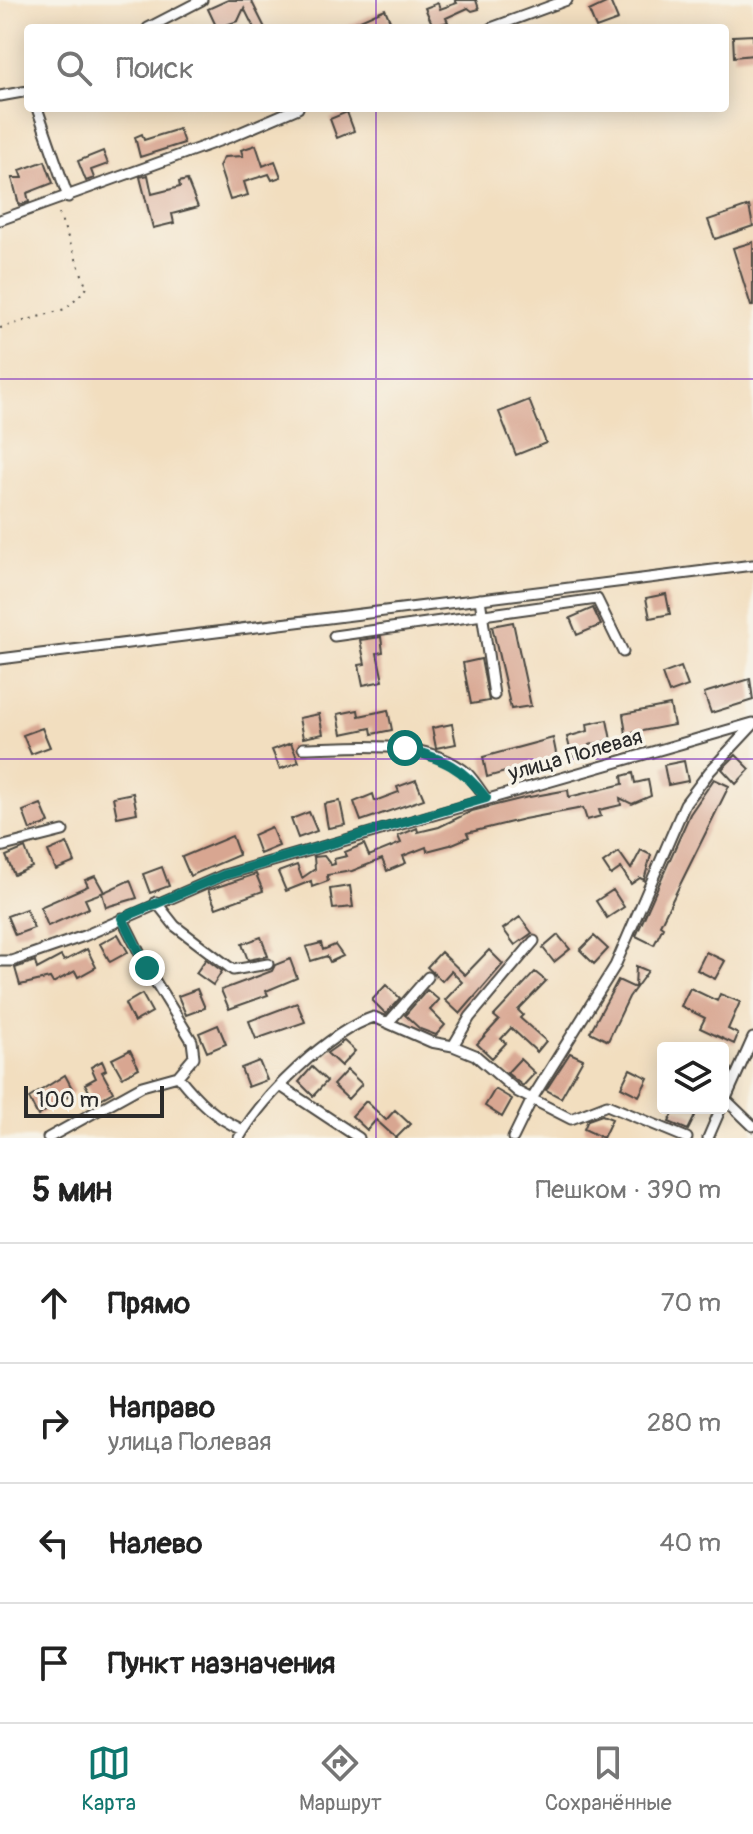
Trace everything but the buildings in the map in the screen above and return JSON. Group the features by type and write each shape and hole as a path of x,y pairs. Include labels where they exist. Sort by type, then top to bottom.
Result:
{"street":[{"path":"156,24 202,0"},
{"path":"502,24 567,0"},
{"path":"0,96 24,92"},
{"path":"38,112 68,197"},
{"path":"0,220 55,202 288,112"},
{"path":"0,659 753,565"},
{"path":"480,599 494,695"},
{"path":"334,636 597,599 623,652"},
{"path":"513,1138 533,1097 615,966 685,804 753,724"},
{"name":"улица Полевая","path":"0,961 12,961 84,936 156,902 224,875 753,724"},
{"path":"303,748 405,748 434,756 467,773 486,798"},
{"path":"0,847 63,831"},
{"path":"156,902 175,926 233,970 268,964"},
{"path":"48,1138 142,1086 178,1076 194,1057 192,1041 147,968 122,918"},
{"path":"453,1046 496,983 534,941"},
{"path":"388,1023 428,977"},
{"path":"178,1076 199,1103 241,1134 327,1041 355,1023 374,1017 431,1042 475,1055 518,1092 571,1119 607,1105 687,1138"},
{"path":"729,1091 753,1038"},
{"path":"282,1087 359,1138"},
{"path":"729,1108 753,1126"},
{"path":"708,1138 719,1114"}],"path":[{"path":"0,328 65,309 87,288 55,202"}],"route":[{"path":"147,968 122,918 224,875 486,798 467,773 434,756 405,748"}]}
